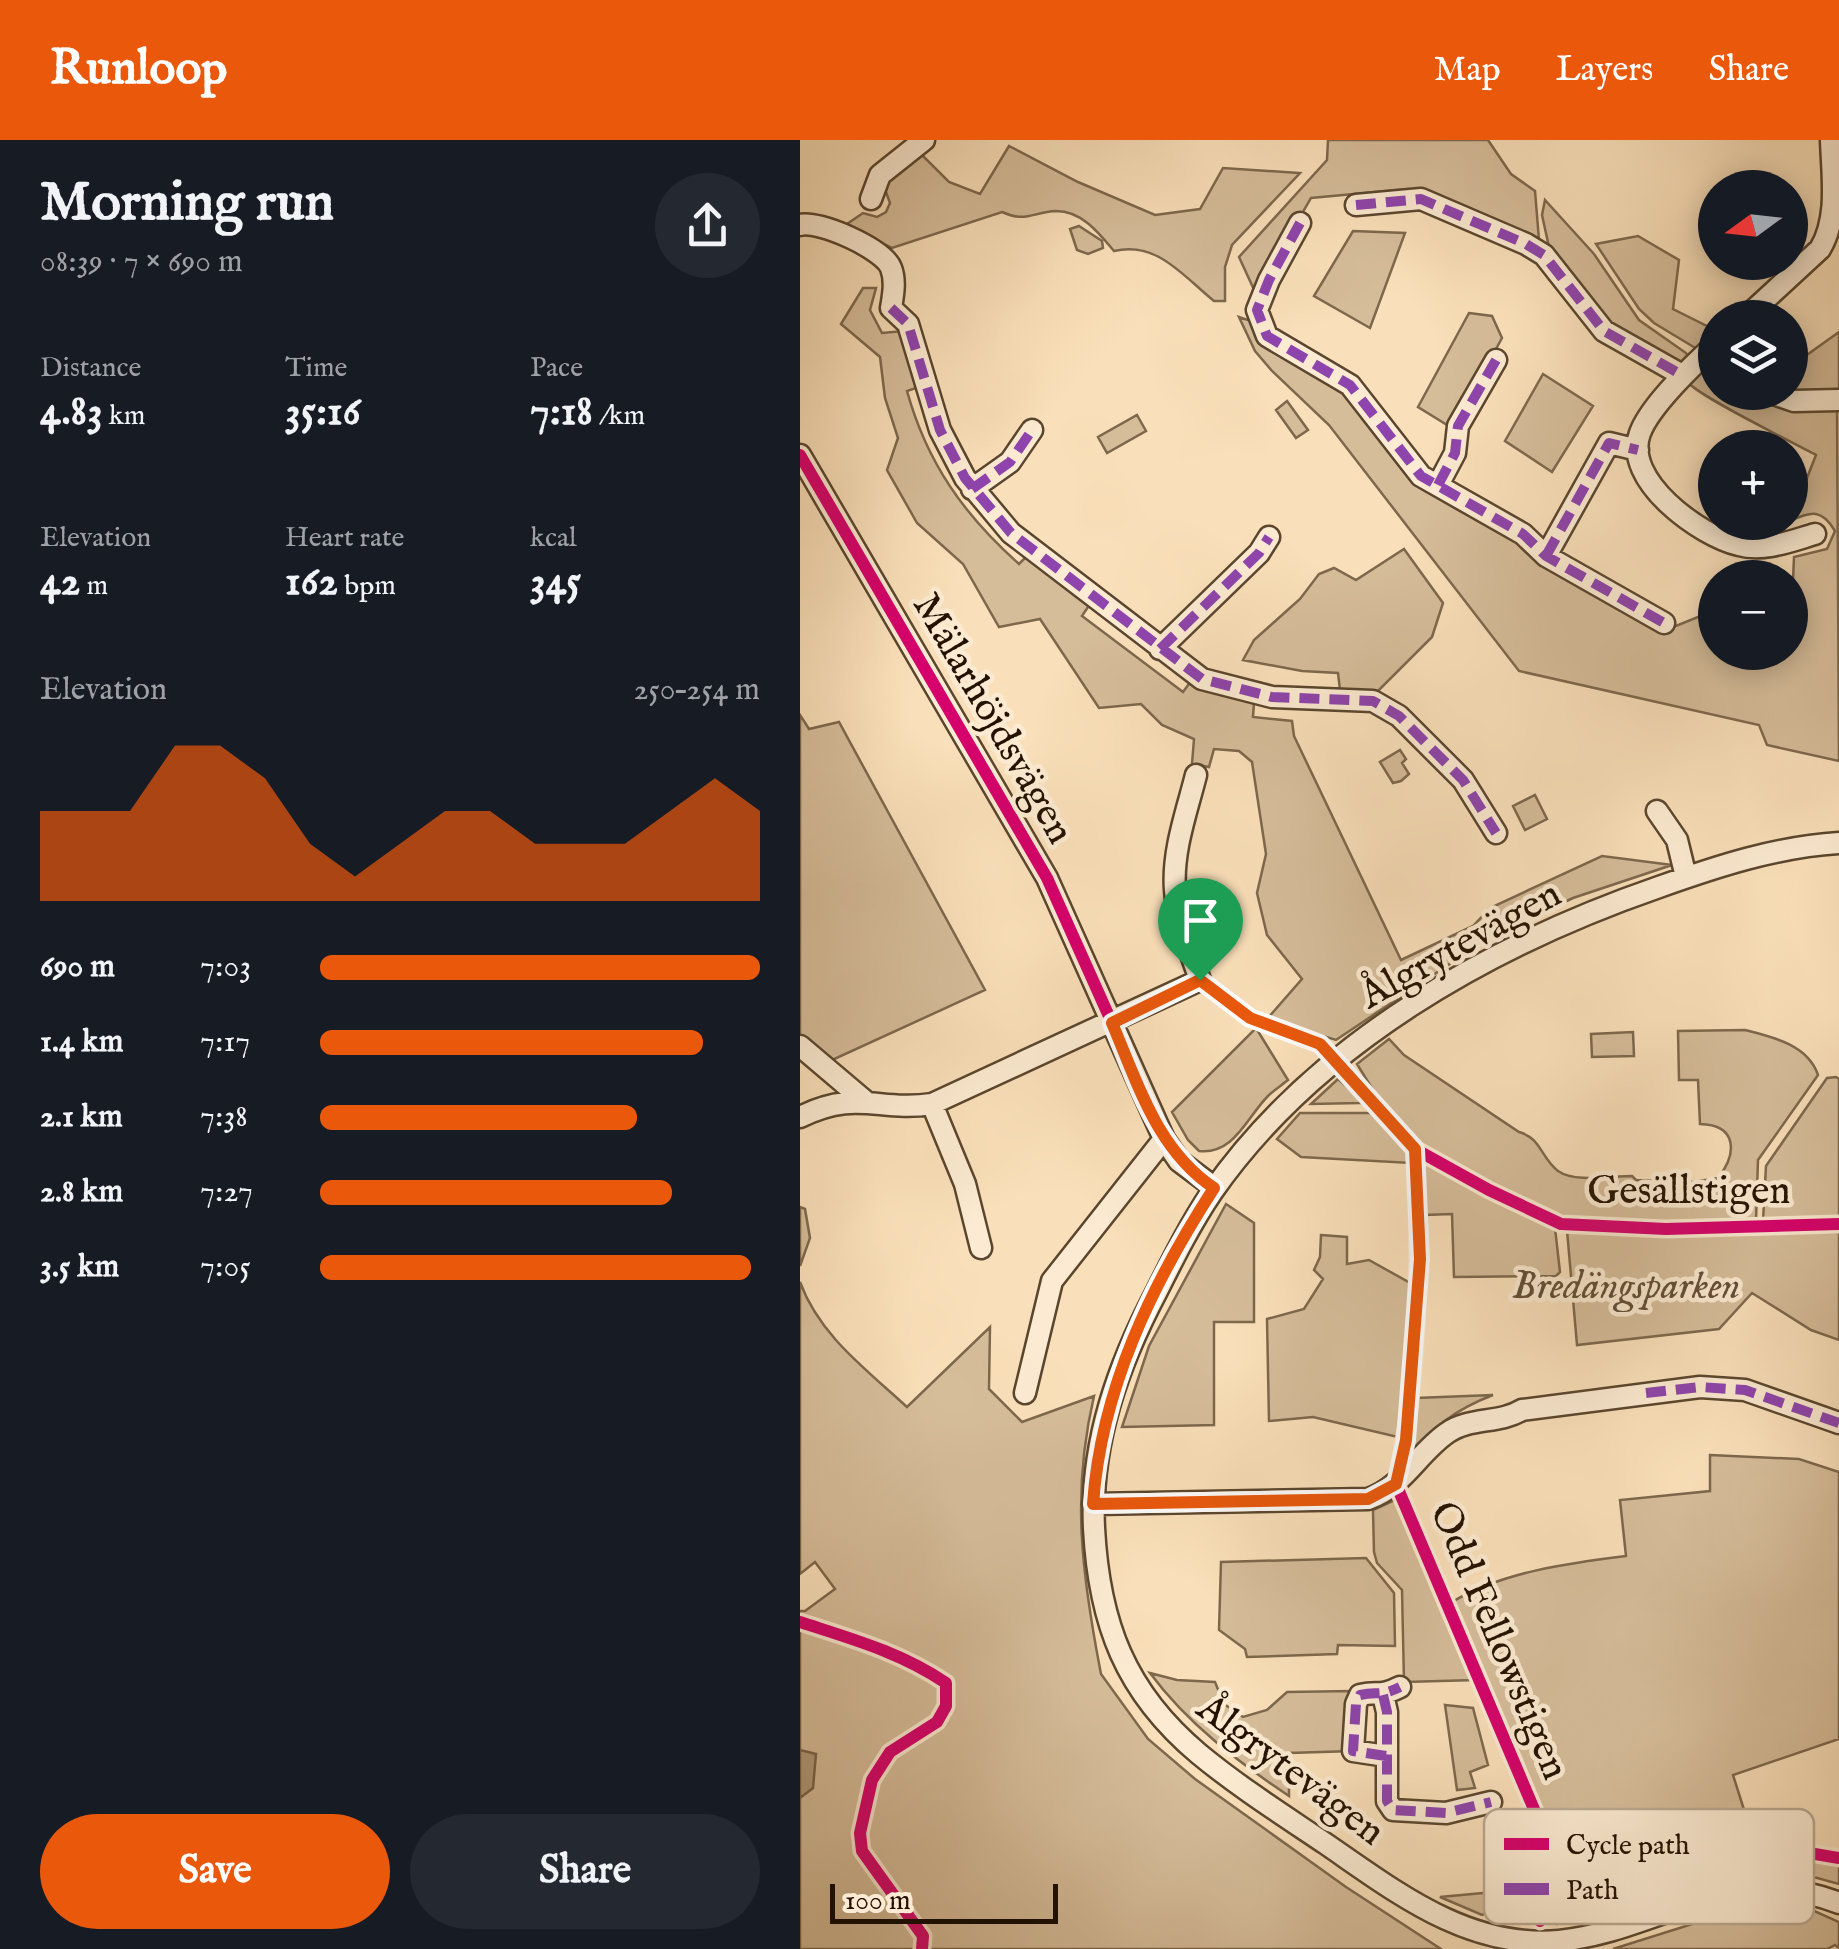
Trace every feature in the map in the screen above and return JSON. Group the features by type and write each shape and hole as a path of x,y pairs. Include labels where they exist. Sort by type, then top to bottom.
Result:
{"street":[{"path":"870,199 880,175 924,140"},
{"path":"1764,300 1820,249 1827,237 1833,206 1830,140"},
{"path":"1356,205 1421,199 1526,244 1544,255 1604,331 1682,374"},
{"path":"800,225 819,224 880,255 890,265 894,280 892,308 908,324 940,430 972,490 1011,533 1202,679 1272,697 1373,702 1399,716 1463,780 1496,834"},
{"path":"1300,224 1257,310 1267,336 1350,385 1421,476 1523,534 1546,556 1664,623"},
{"path":"1438,485 1455,453 1458,426 1496,360"},
{"path":"1698,361 1682,374 1640,432 1638,450 1644,474 1658,494 1714,534 1740,546 1772,546 1815,534"},
{"path":"1808,401 1839,400"},
{"path":"972,490 1010,462 1032,430"},
{"path":"1546,556 1609,443 1638,450"},
{"name":"Mälarhöjdsvägen","path":"800,455 1048,878 1164,1139 1180,1160 1214,1188"},
{"path":"1160,649 1270,538"},
{"path":"800,1116 836,1102 932,1104 1200,980 1177,906 1174,878 1196,774"},
{"path":"1657,811 1676,840 1686,877"},
{"name":"Ålgrytevägen","path":"1628,1924 1547,1941 1510,1940 1441,1919 1407,1900 1200,1754 1158,1715 1128,1673 1114,1640 1096,1554 1093,1504 1100,1442 1123,1363 1183,1239 1214,1188 1280,1110 1339,1058 1450,983 1584,915 1686,877 1766,853 1839,843"},
{"path":"800,1046 864,1101"},
{"path":"932,1104 965,1184 981,1248"},
{"path":"1025,1393 1052,1281 1164,1139"},
{"path":"1093,1504 1368,1499 1396,1484 1446,1433 1463,1424 1512,1416 1522,1410 1700,1387 1746,1390 1839,1423"},
{"name":"Ålgrytevägen","path":"1386,1756 1354,1752 1356,1704 1360,1695 1391,1691 1387,1712 1387,1801 1394,1810 1446,1813 1491,1802"},
{"name":"Ålgrytevägen","path":"1814,1897 1839,1904"}],"green space":[{"path":"1328,140 1488,140 1511,174 1535,191 1539,240 1422,191 1311,198 1256,294 1239,257 1327,160"},
{"path":"1009,146 1078,182 1155,215 1200,209 1223,168 1300,173 1232,245 1225,267 1225,301 1214,301 1156,256 1129,249 1114,251 1089,224 1065,212 1024,217 1002,212 892,248 844,226 863,213 877,217 886,212 890,203 883,184 920,153 949,182 980,194"},
{"path":"1545,200 1594,254 1639,320 1686,353 1689,359 1681,366 1608,323 1549,247 1542,215"},
{"path":"1079,226 1102,241 1103,248 1088,254 1077,250 1070,229"},
{"path":"1353,231 1405,233 1370,328 1314,296"},
{"path":"1638,236 1679,260 1673,309 1698,322 1697,349 1654,323 1639,309 1596,244"},
{"path":"863,288 876,288 870,310 882,333 903,331 919,387 907,391 925,442 965,507 999,545 1019,564 1028,555 1090,604 1082,616 1183,692 1191,681 1254,703 1253,717 1292,721 1294,736 1401,960 1473,926 1490,908 1602,856 1672,865 1573,898 1487,939 1336,1040 1267,1019 1302,979 1267,935 1257,893 1266,854 1252,762 1239,751 1214,749 1209,767 1192,764 1194,739 1162,725 1141,704 1099,708 1040,619 999,627 963,564 917,523 887,470 898,438 885,398 880,357 841,324"},
{"path":"1469,313 1492,316 1502,338 1452,428 1418,407"},
{"path":"1239,317 1254,322 1346,390 1410,473 1661,632 1698,617 1698,670 1808,670 1808,560 1794,557 1827,549 1835,531 1826,519 1808,515 1808,475 1816,455 1808,451 1808,430 1768,430 1730,410 1837,407 1839,761 1767,745 1759,725 1519,671 1329,425 1255,351"},
{"path":"1839,332 1839,394 1808,393 1808,354"},
{"path":"1698,373 1698,390 1688,382"},
{"path":"1543,374 1593,406 1552,472 1505,441"},
{"path":"1287,401 1308,430 1296,438 1276,410"},
{"path":"1137,415 1146,431 1107,453 1098,437"},
{"path":"1404,549 1443,603 1432,637 1376,693 1340,690 1338,673 1243,660 1254,640 1300,599 1319,574 1334,568 1356,580"},
{"path":"800,715 809,729 839,722 985,990 830,1061 800,1036"},
{"path":"1400,750 1409,774 1393,783 1380,762"},
{"path":"1535,795 1547,819 1525,830 1513,806"},
{"path":"1256,1028 1288,1080 1268,1096 1231,1141 1211,1151 1199,1151 1172,1112"},
{"path":"1745,1030 1798,1049 1818,1075 1758,1160 1756,1221 1751,1223 1677,1225 1566,1217 1525,1202 1419,1146 1381,1103 1357,1064 1389,1039 1404,1055 1532,1139 1552,1166 1565,1175 1693,1182 1718,1178 1731,1151 1722,1129 1700,1124 1698,1080 1679,1080 1678,1031"},
{"path":"1633,1032 1634,1056 1592,1057 1591,1034"},
{"path":"1836,1077 1839,1219 1763,1221 1766,1166 1827,1078"},
{"path":"1338,1079 1360,1098 1360,1103 1311,1104"},
{"path":"1300,1113 1376,1113 1411,1150 1411,1163 1301,1157 1277,1139"},
{"path":"1422,1160 1555,1228 1560,1272 1556,1276 1454,1277 1452,1214 1425,1215"},
{"path":"1226,1204 1254,1223 1254,1322 1214,1322 1214,1425 1122,1427 1149,1346"},
{"path":"800,1207 805,1209 810,1238 800,1266"},
{"name":"Bredängsparken","path":"1567,1230 1679,1235 1839,1232 1839,1340 1811,1330 1752,1293 1719,1329 1577,1345"},
{"path":"1321,1235 1347,1237 1347,1264 1369,1260 1412,1284 1402,1438 1313,1417 1269,1421 1267,1319 1304,1309 1323,1279 1314,1270 1320,1257"},
{"path":"800,1282 832,1335 907,1407 990,1327 989,1389 1022,1422 1094,1396 1081,1501 1084,1569 1101,1674 1148,1739 1195,1779 1346,1887 1441,1949 800,1949 800,1611 835,1589 815,1562 800,1574"},
{"path":"1493,1395 1447,1420 1409,1456 1416,1398"},
{"path":"1710,1455 1799,1459 1839,1472 1839,1739 1733,1775 1744,1809 1539,1809 1452,1602 1514,1576 1626,1556 1620,1500 1710,1491"},
{"path":"1397,1499 1476,1680 1404,1682 1402,1590 1377,1563 1374,1552 1373,1510"},
{"path":"1366,1558 1394,1593 1395,1646 1338,1645 1337,1654 1247,1657 1245,1649 1219,1630 1221,1562"},
{"path":"1150,1673 1177,1680 1215,1682 1224,1704 1243,1717 1267,1710 1287,1692 1352,1691 1353,1751 1289,1753 1289,1796 1214,1740 1180,1709"},
{"path":"1445,1705 1473,1708 1488,1765 1470,1772 1475,1788 1457,1790"},
{"path":"1814,1856 1839,1864 1839,1884 1814,1877"},
{"path":"1484,1893 1484,1914 1482,1915 1440,1897"},
{"path":"1814,1911 1839,1922 1839,1948 1835,1945 1827,1949 1613,1949 1692,1924 1814,1924"}],"shaded area":[{"path":"800,1750 816,1754 813,1788 800,1798"}],"marked path":[{"path":"1356,205 1421,199 1526,244 1544,255 1604,331 1682,375"},
{"path":"1300,223 1257,310 1267,336 1350,385 1421,476 1523,534 1546,556 1664,623"},
{"path":"891,308 908,324 940,430 965,478 1011,533 1202,679 1272,697 1373,701 1399,716 1463,780 1496,833"},
{"path":"1438,485 1455,453 1458,426 1496,360"},
{"path":"972,489 1010,462 1032,430"},
{"path":"1546,556 1609,443 1638,450"},
{"path":"1160,649 1259,553 1269,537"},
{"path":"1646,1393 1700,1387 1745,1390 1839,1423"},
{"path":"1386,1756 1353,1751 1356,1704 1360,1695 1400,1687"},
{"path":"1383,1695 1387,1712 1387,1801 1393,1810 1446,1813 1491,1802"}],"cycle path":[{"name":"Gesällstigen","path":"800,455 1047,878 1112,1023 1200,980 1250,1018 1320,1044 1415,1149 1561,1224 1666,1229 1839,1224"},
{"name":"Odd Fellowstigen","path":"1415,1149 1418,1233 1414,1359 1396,1484 1534,1809"},
{"path":"800,1622 893,1655 946,1683 946,1706 937,1722 890,1752 872,1780 860,1833 862,1851 923,1936 922,1949"},
{"path":"1814,1854 1839,1858"}],"route":[{"path":"1200,980 1250,1018 1320,1044 1415,1149 1420,1259 1406,1440 1396,1484 1368,1499 1093,1504 1096,1459 1123,1363 1192,1223 1214,1188 1197,1177 1164,1139 1112,1023 1200,980"}]}
